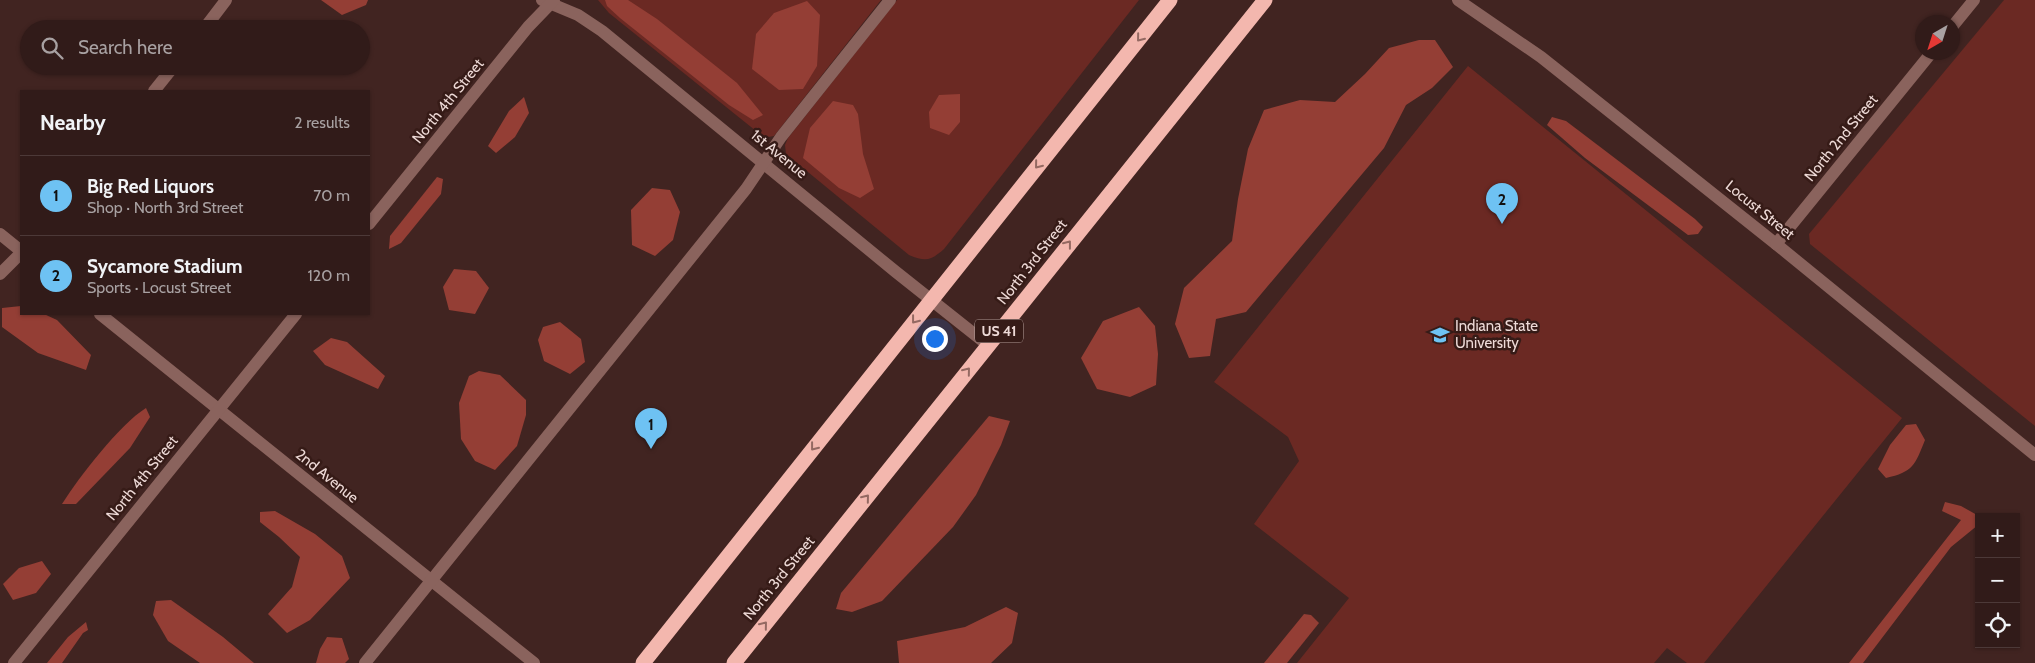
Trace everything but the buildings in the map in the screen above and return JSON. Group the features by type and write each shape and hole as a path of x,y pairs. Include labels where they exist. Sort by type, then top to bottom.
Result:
{"highway":[{"path":"643,663 1170,0"},
{"name":"North 3rd Street","path":"734,663 1265,0"}],"street":[{"path":"211,20 226,0"},
{"path":"364,663 746,189 781,137 890,0"},
{"name":"Locust Street","path":"1458,0 1541,57 1776,244 2035,455"},
{"path":"1960,17 1974,0"},
{"name":"1st Avenue","path":"549,1 578,14 602,31 988,345"},
{"name":"North 4th Street","path":"370,223 549,1"},
{"name":"North 2nd Street","path":"1776,244 1926,60"},
{"path":"155,90 167,75"},
{"path":"0,234 20,251"},
{"path":"0,274 20,253"},
{"name":"2nd Avenue","path":"101,315 534,663"},
{"name":"North 4th Street","path":"14,663 295,315"}],"shaded area":[{"path":"321,0 368,0 366,5 342,15"},
{"path":"598,0 881,0 774,136 768,137 761,135 609,13"},
{"path":"605,0 628,0 657,19 737,83 763,115 753,120 729,105 620,18 607,6"},
{"path":"897,0 1139,0 944,249 928,259 920,259 909,255 786,154 785,145 788,138"},
{"path":"2004,0 2035,0 2035,426 1810,244 1809,234 1954,60 1960,60 1960,53"},
{"path":"807,1 820,15 817,66 803,89 779,90 752,69 756,34 774,13"},
{"path":"1419,40 1435,40 1453,67 1432,88 1406,105 1384,148 1246,312 1216,319 1210,356 1189,358 1175,324 1184,288 1232,241 1248,149 1264,110 1300,100 1335,102 1389,48"},
{"path":"1468,66 1902,418 1704,663 1687,663 1667,648 1654,663 1297,663 1349,598 1254,524 1299,461 1288,437 1214,382"},
{"path":"960,94 960,122 949,135 930,128 929,112 939,95"},
{"path":"524,97 529,113 515,137 496,153 488,146 509,111"},
{"path":"833,101 853,105 858,114 863,154 874,189 860,198 839,188 803,158 810,128"},
{"path":"1552,117 1566,121 1695,219 1703,227 1698,234 1688,235 1585,158 1547,125"},
{"path":"437,177 443,179 441,194 401,243 389,249 390,236"},
{"path":"652,188 670,190 680,212 673,240 655,256 632,245 631,210"},
{"path":"454,269 476,271 489,288 475,314 449,310 443,287"},
{"path":"20,306 20,315 46,315 57,320 91,355 86,370 38,353 2,327 2,308"},
{"path":"1139,307 1155,326 1158,354 1156,385 1130,397 1097,389 1081,358 1103,321"},
{"path":"560,322 581,339 585,362 570,374 544,361 538,340 543,327"},
{"path":"331,338 347,342 385,376 378,389 325,365 313,351"},
{"path":"479,371 500,375 526,400 526,415 517,446 495,470 475,461 461,439 459,403 469,376"},
{"path":"146,408 150,417 130,448 76,504 62,504 112,438"},
{"path":"989,416 1010,421 1001,445 976,495 953,527 882,601 852,612 836,609 841,593"},
{"path":"1916,424 1925,440 1918,456 1908,470 1886,478 1878,469 1890,445 1906,425"},
{"path":"1945,502 1961,506 1975,514 1975,527 1951,547 1863,663 1849,663 1961,520 1942,511"},
{"path":"275,511 315,534 342,556 350,578 310,620 287,633 268,614 292,587 300,557 260,522 260,512"},
{"path":"42,561 51,574 36,593 13,600 3,584 19,568"},
{"path":"171,600 223,637 254,663 200,663 168,641 153,615 156,601"},
{"path":"1006,607 1018,613 1012,643 991,663 899,663 897,641 965,627"},
{"path":"1304,614 1311,615 1319,623 1287,663 1264,663"},
{"path":"86,622 88,630 83,633 62,663 47,663 68,637"},
{"path":"327,637 342,638 349,659 345,663 316,663 320,649"}],"place":[{"name":"Sycamore Stadium","path":"1502,224"},
{"name":"Indiana State University","path":"1440,335"},
{"name":"Big Red Liquors","path":"651,449"}]}
